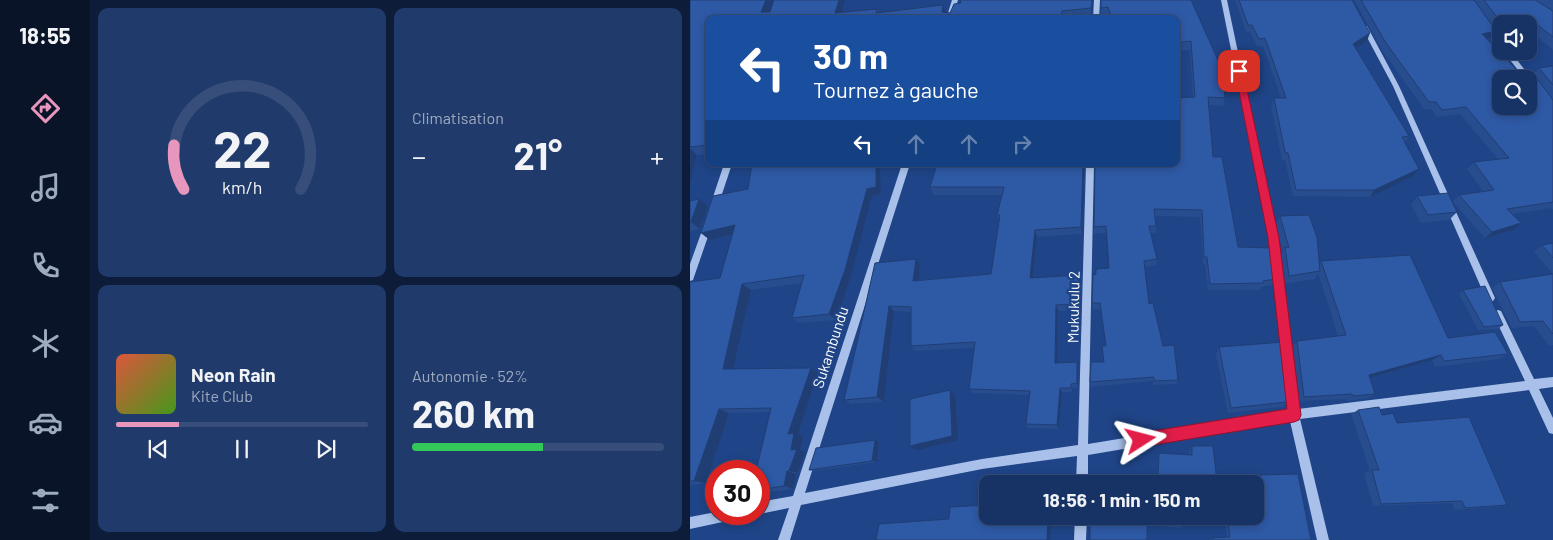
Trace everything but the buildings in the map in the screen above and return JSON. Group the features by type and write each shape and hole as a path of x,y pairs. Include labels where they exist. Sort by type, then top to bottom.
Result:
{"street":[{"path":"950,15 955,0"},
{"path":"1096,15 1097,0"},
{"path":"1224,0 1273,238 1294,415 1323,540"},
{"path":"1359,17 1396,86 1488,293 1553,429"},
{"path":"1484,23 1492,33"},
{"path":"1513,60 1522,70"},
{"path":"712,211 727,167"},
{"name":"Sukambundu","path":"784,540 905,167"},
{"name":"Mukukulu 2","path":"1082,475 1090,167"},
{"path":"690,277 709,220"},
{"path":"770,506 982,464 1083,450 1294,415 1553,382"},
{"path":"690,522 705,519"},
{"path":"1080,540 1081,525"}],"route":[{"path":"1141,440 1294,415 1273,238 1239,71"}]}
